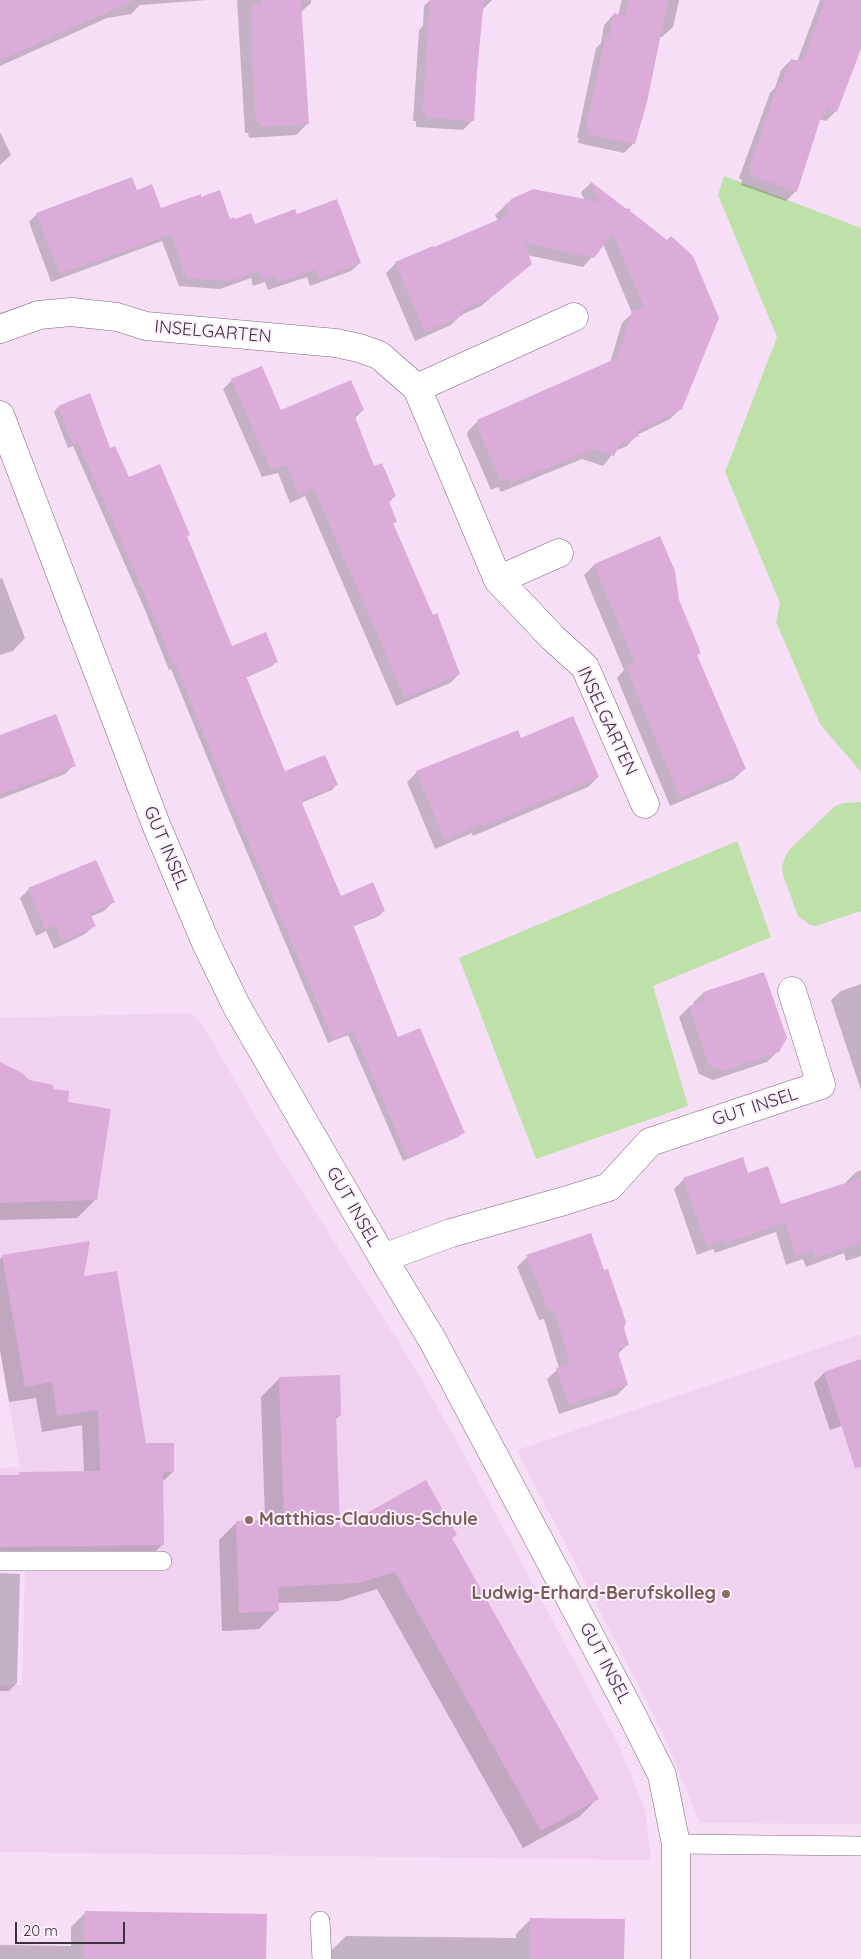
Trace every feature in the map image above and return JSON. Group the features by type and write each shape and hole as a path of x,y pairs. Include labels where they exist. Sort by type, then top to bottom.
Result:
{"street":[{"name":"INSELGARTEN","path":"0,329 39,315 71,312 117,317 146,326 336,344 360,348 379,356 417,388 498,580 553,638 585,667 645,804"},
{"path":"417,388 574,316"},
{"name":"GUT INSEL","path":"0,415 157,827 206,943 237,1007 433,1341 630,1711 662,1775 676,1844 676,1959"},
{"path":"498,580 559,554"},
{"name":"GUT INSEL","path":"383,1258 451,1233 609,1187 650,1142 821,1085 792,991"}],"lane":[{"path":"0,1561 162,1561"},
{"path":"676,1844 861,1846"},
{"path":"320,1921 322,1959"}],"shaded area":[{"name":"Matthias-Claudius-Schule","path":"190,1013 199,1019 276,1151 407,1355 459,1445 617,1742 645,1809 651,1860 0,1852 0,1685 22,1685 25,1570 0,1570 0,1468 20,1467 0,1351 0,1018"},
{"name":"Ludwig-Erhard-Berufskolleg","path":"861,1334 861,1824 700,1823 666,1739 517,1450"}],"green space":[{"path":"724,176 861,228 861,772 820,724 776,622 780,603 725,472 777,337 718,195"},
{"path":"861,802 861,911 816,926 810,925 798,916 783,875 782,866 785,858 789,850 835,806 843,803"},
{"path":"737,841 771,937 653,986 688,1106 536,1159 459,958"}],"building":[{"path":"0,0 134,0 0,60"},
{"path":"261,0 301,0 309,124 260,127 260,122 256,122 253,80 252,5 262,5"},
{"path":"430,0 484,0 474,121 426,117 426,111 423,111"},
{"path":"629,0 668,0 647,102 635,144 588,134 589,128 586,128 606,36 609,37 614,13 625,16"},
{"path":"826,0 861,0 861,49 837,112 827,108 825,115 822,114 797,192 750,175 752,169 749,168 779,82 782,83 791,59 802,62"},
{"path":"132,177 137,190 152,184 161,208 201,194 201,197 220,190 230,219 251,213 255,224 295,209 297,214 337,199 361,263 319,279 315,269 277,283 274,275 262,279 259,271 229,281 187,278 171,234 60,274 36,213"},
{"path":"590,181 625,208 631,209 630,211 667,240 671,236 693,256 719,318 682,409 636,431 639,436 620,444 614,456 593,449 511,483 508,478 501,481 476,423 478,422 477,420 617,358 632,311 644,307 613,233 594,258 524,242 532,264 493,296 461,310 463,315 425,332 395,262 509,215 505,204 512,201 511,199 533,189 600,202"},
{"path":"262,366 281,410 351,380 364,410 354,414 374,466 382,463 396,496 388,499 397,522 393,523 433,615 437,613 460,674 405,698 314,488 299,495 287,465 271,469 231,379"},
{"path":"90,393 110,448 115,446 129,477 160,464 190,535 187,536 232,646 266,632 278,662 246,676 285,771 325,755 338,785 301,801 341,896 373,882 385,911 353,925 398,1037 420,1028 465,1133 408,1157 353,1031 333,1039 227,791 176,665 174,666 78,442 73,444 58,406"},
{"path":"660,536 675,571 679,600 701,653 697,655 746,769 680,797 626,667 635,663 594,564"},
{"path":"56,714 76,766 0,794 0,735"},
{"path":"573,716 599,777 483,826 482,823 445,840 416,771 518,730 521,738"},
{"path":"96,860 115,902 90,913 96,926 62,941 55,924 45,929 28,888"},
{"path":"764,972 787,1038 779,1052 723,1071 709,1065 689,1006 705,1000 703,992"},
{"path":"0,1062 22,1073 29,1080 53,1085 53,1089 69,1091 68,1102 111,1109 97,1200 0,1203"},
{"path":"743,1157 748,1173 768,1166 781,1204 861,1178 861,1242 816,1258 813,1250 796,1256 785,1222 724,1244 723,1240 707,1246 683,1178"},
{"path":"591,1233 604,1270 608,1269 626,1322 624,1328 629,1345 617,1349 628,1385 569,1405 556,1368 570,1363 554,1309 549,1311 526,1255"},
{"path":"90,1241 84,1276 117,1271 146,1443 174,1443 174,1472 163,1472 164,1545 0,1547 0,1475 19,1475 19,1472 100,1471 98,1410 57,1416 52,1382 25,1387 2,1255"},
{"path":"861,1359 861,1467 855,1468 824,1372"},
{"path":"340,1375 341,1416 336,1416 340,1528 426,1480 457,1535 452,1538 599,1799 541,1831 395,1572 358,1583 278,1587 279,1611 239,1613 236,1521 284,1519 279,1377"},
{"path":"85,1911 267,1914 266,1959 84,1959"},
{"path":"530,1918 625,1919 624,1959 529,1959"}],"place":[{"name":"Matthias-Claudius-Schule","path":"249,1520"},
{"name":"Ludwig-Erhard-Berufskolleg","path":"726,1594"}]}
